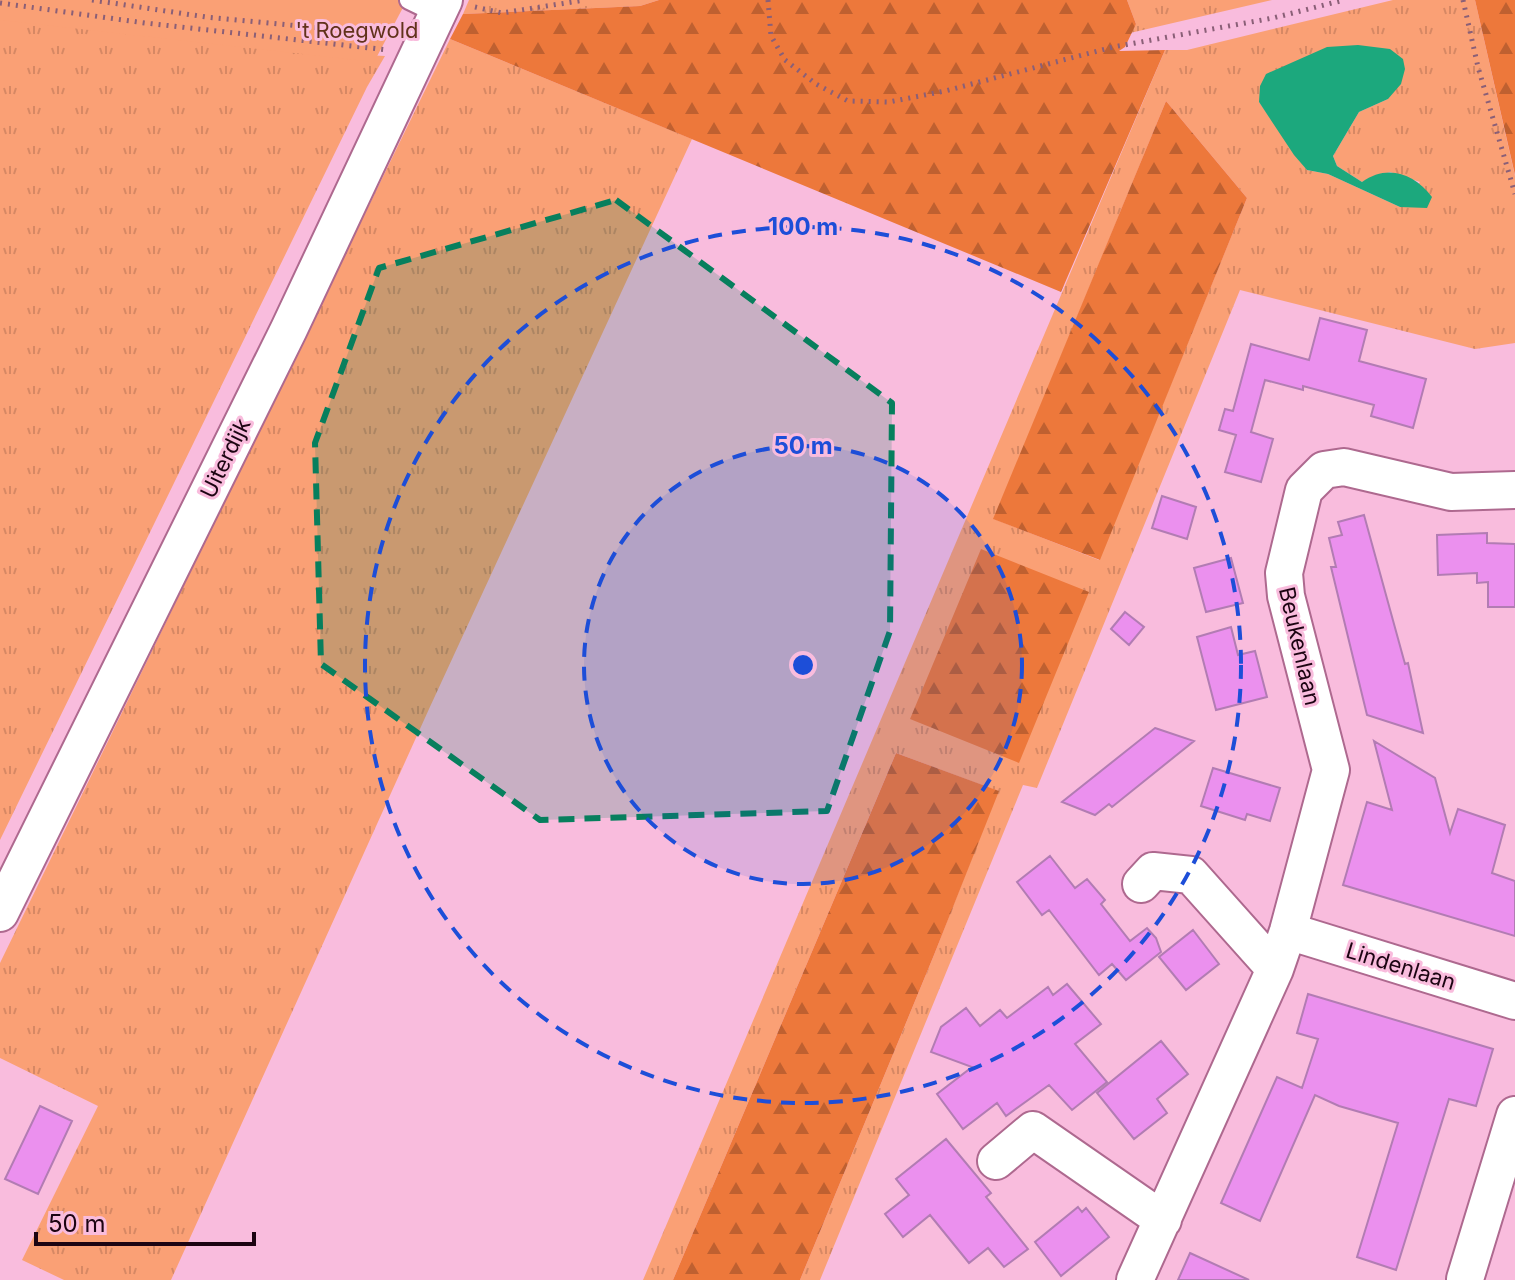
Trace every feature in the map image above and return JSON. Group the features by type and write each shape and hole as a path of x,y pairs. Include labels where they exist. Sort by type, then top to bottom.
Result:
{"street":[{"name":"Uiterdijk","path":"0,913 289,329 434,19"},
{"name":"Beukenlaan","path":"1135,1280 1275,969 1331,770 1286,596 1284,573 1304,490 1324,470 1344,467 1451,492 1515,490"},
{"path":"1141,884 1153,871 1191,875 1275,969"},
{"name":"Lindenlaan","path":"1288,931 1515,1001"},
{"path":"1465,1279 1515,1115"},
{"path":"996,1161 1033,1130 1163,1220"}],"path":[{"path":"92,0 206,17 434,19"},
{"path":"0,3 145,23 267,35 502,13 585,0"},
{"path":"768,0 771,36 785,60 816,84 848,101 889,102 945,91 1113,47 1273,18 1344,0"},
{"path":"1463,0 1478,67 1515,194"}],"highlighted area":[{"path":"616,200 892,403 890,631 827,811 540,820 321,664 315,443 379,268"}],"green space":[{"name":"'t Roegwold","path":"0,0 407,0 374,62 0,20"},
{"path":"469,0 659,0 640,6 463,14"},
{"path":"659,0 1127,0 1136,24 1125,47 1119,51 1165,50 1061,292 450,39 463,14 640,6"},
{"path":"1127,0 1272,0 1130,33 1136,24"},
{"path":"1393,0 1475,0 1515,176 1515,343 1475,349 1240,290 1037,788 1023,785 820,1280 800,1280 998,791 896,753 673,1280 643,1280 1165,50 1187,50","holes":["1388,99 1359,112 1333,156 1337,166 1362,182 1390,172 1420,182 1400,207 1328,174 1307,170 1259,102","1166,101 1247,198 1099,560 994,519"]},
{"path":"1475,0 1515,0 1515,175"},
{"path":"0,16 286,51 385,56 367,87 0,840"},
{"path":"450,39 692,139 429,709 171,1280 64,1280 22,1260 98,1106 0,1058 0,963"},
{"path":"1166,101 1247,198 1100,560 993,519"},
{"path":"981,549 1089,592 1019,763 910,719"},
{"path":"896,753 999,791 800,1280 673,1280"}],"shaded area":[{"path":"1358,45 1390,49 1403,59 1405,69 1401,84 1388,99 1359,112 1333,156 1337,166 1362,182 1381,173 1409,177 1432,197 1427,208 1400,207 1328,174 1307,170 1259,102 1260,86 1266,74 1327,47"}],"building":[{"path":"1320,318 1367,330 1359,361 1426,379 1413,428 1371,416 1374,405 1303,386 1303,390 1265,380 1251,432 1273,439 1261,482 1225,472 1236,435 1219,430 1225,409 1233,411 1251,344 1309,360"},
{"path":"1162,496 1196,507 1187,539 1152,528"},
{"path":"1364,515 1405,664 1408,663 1423,733 1367,715 1331,567 1336,567 1329,538 1342,535 1338,522"},
{"path":"1487,533 1487,543 1515,544 1515,607 1488,607 1488,582 1477,583 1477,573 1438,575 1437,535"},
{"path":"1231,558 1243,603 1206,612 1194,568"},
{"path":"1125,612 1144,627 1129,645 1111,629"},
{"path":"1231,627 1238,655 1255,651 1267,697 1216,710 1197,637"},
{"path":"1155,728 1194,741 1112,807 1109,804 1095,815 1062,802"},
{"path":"1374,741 1435,778 1450,833 1458,809 1505,825 1492,873 1515,881 1515,936 1343,885 1367,802 1392,810"},
{"path":"1213,768 1280,788 1270,821 1247,814 1245,820 1201,806"},
{"path":"1050,856 1075,888 1087,879 1105,900 1101,904 1130,941 1147,928 1156,938 1161,952 1126,980 1112,964 1099,975 1049,910 1042,915 1017,882"},
{"path":"1193,930 1219,964 1186,990 1159,957"},
{"path":"1067,984 1101,1024 1075,1044 1107,1082 1072,1110 1049,1085 1006,1116 997,1103 963,1129 937,1094 972,1067 931,1052 941,1027 966,1008 980,1026 1000,1010 1007,1018 1048,987 1053,995"},
{"path":"1308,994 1493,1049 1476,1106 1449,1099 1396,1270 1357,1257 1398,1123 1339,1106 1315,1095 1260,1221 1221,1203 1277,1077 1302,1088 1318,1039 1297,1033"},
{"path":"1161,1041 1188,1074 1157,1099 1167,1113 1134,1139 1097,1093"},
{"path":"40,1106 72,1121 38,1194 5,1179"},
{"path":"946,1139 991,1193 986,1197 1028,1249 1004,1267 988,1248 969,1263 930,1215 903,1237 885,1214 909,1195 896,1179"},
{"path":"1078,1207 1082,1212 1086,1208 1109,1237 1061,1276 1035,1242"},
{"path":"1190,1253 1249,1280 1178,1280"}]}
